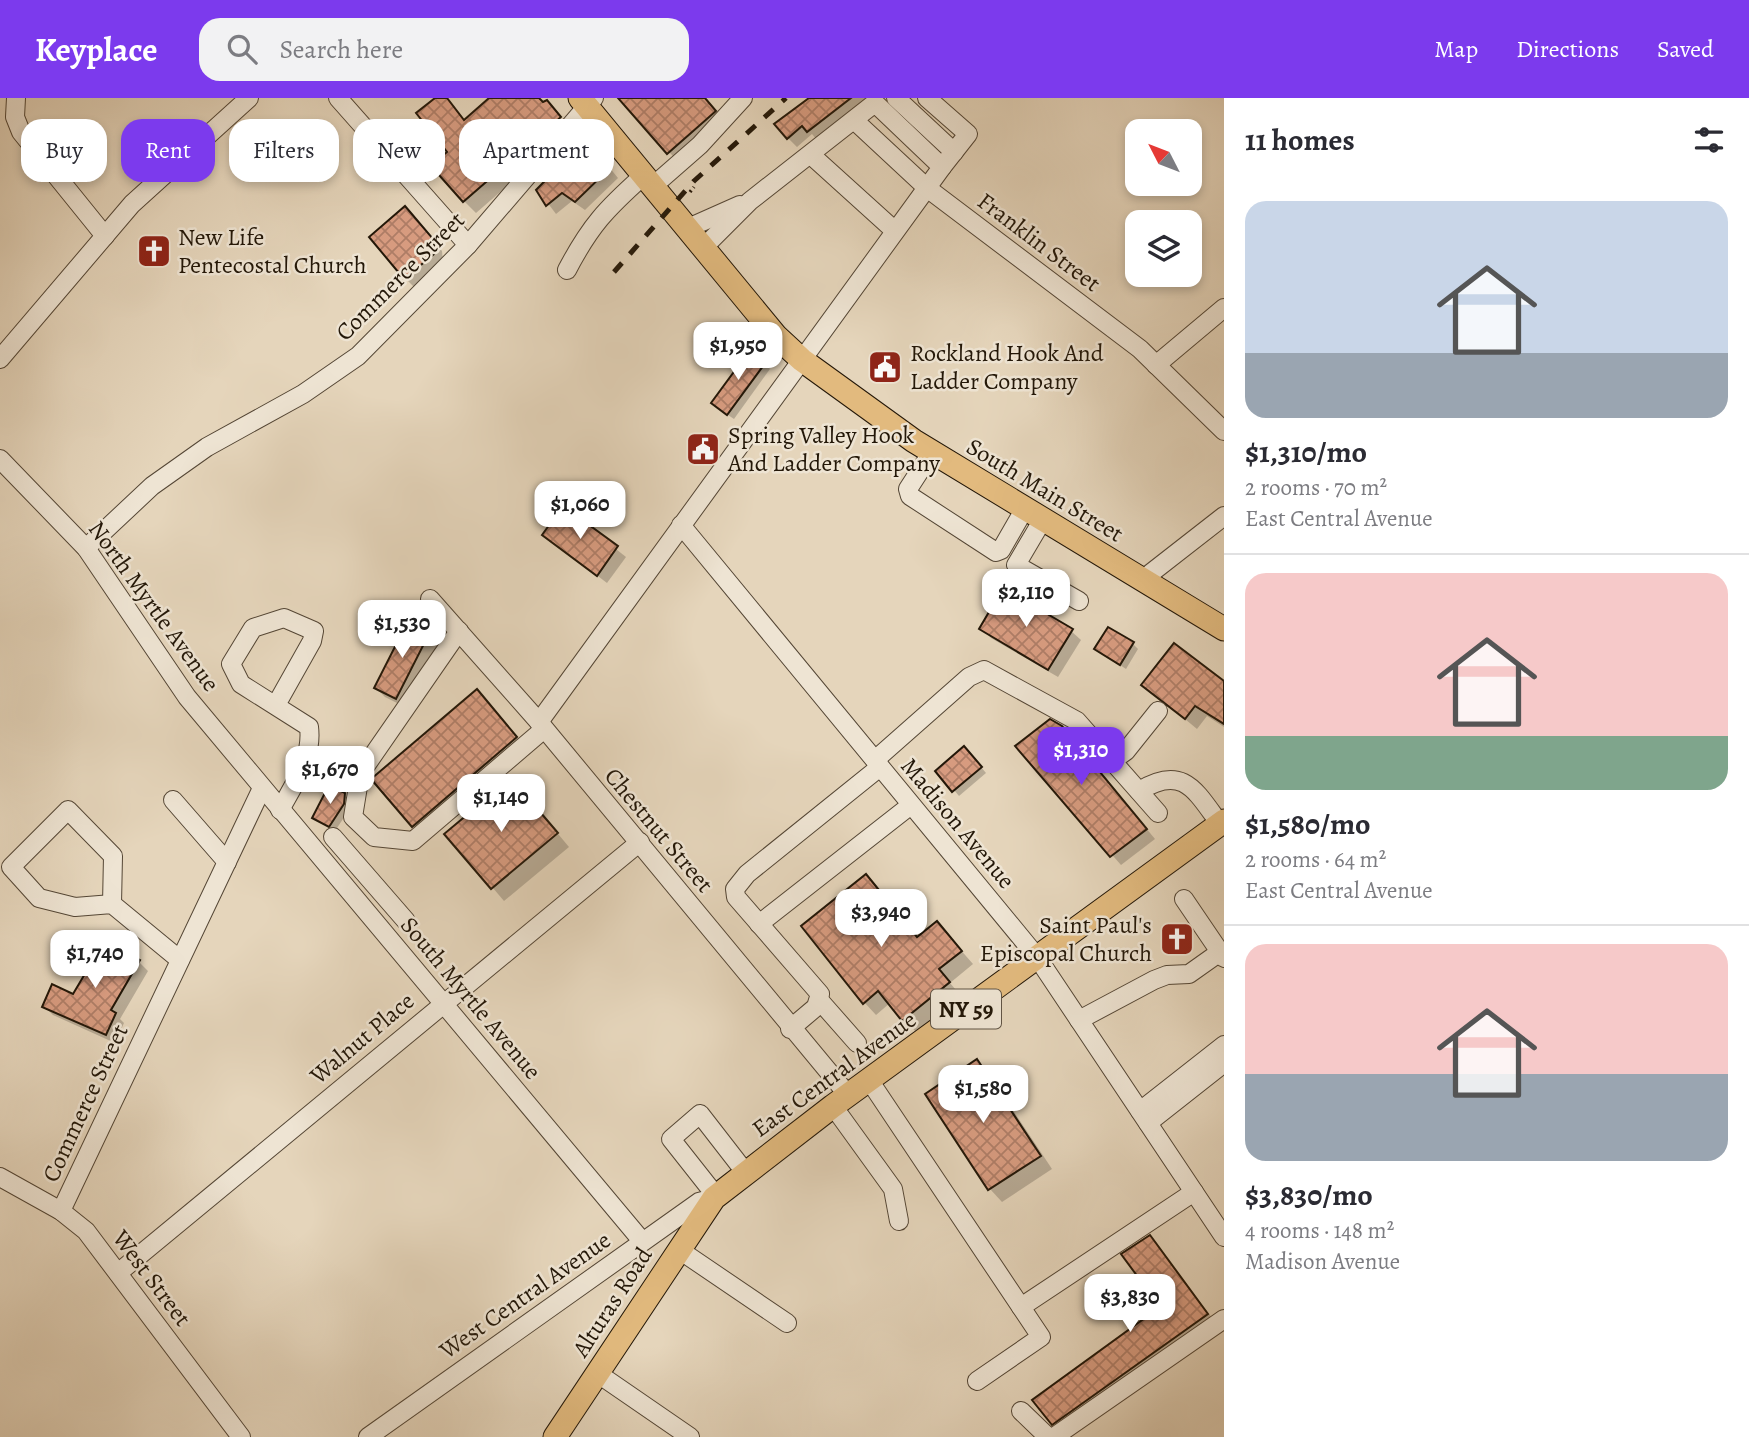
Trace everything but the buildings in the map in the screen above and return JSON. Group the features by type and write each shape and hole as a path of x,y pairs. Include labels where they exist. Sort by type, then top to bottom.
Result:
{"main road":[{"name":"South Main Street","path":"586,100 685,229 776,336 802,360 932,452 1224,629"},
{"name":"East Central Avenue","path":"715,1197 840,1101 1222,822"},
{"name":"Alturas Road","path":"555,1437 715,1197"}],"street":[{"path":"16,98 15,117 21,132 105,236"},
{"path":"0,359 132,204 249,98"},
{"path":"338,98 468,245"},
{"path":"567,270 587,231 605,209 699,145 743,98"},
{"path":"896,98 954,152"},
{"path":"353,817 374,837 413,841 541,726 681,525 968,134 927,98"},
{"name":"Commerce Street","path":"86,548 152,486 207,447 303,394 358,356 468,245 586,100"},
{"path":"702,249 750,201 855,121 878,100 942,167"},
{"name":"Franklin Street","path":"855,121 927,188 1057,285 1156,365 1224,431"},
{"path":"811,155 895,231"},
{"path":"685,229 750,201"},
{"path":"1156,365 1224,308"},
{"path":"932,452 908,489 910,496 981,543 996,551 1001,550 1033,515"},
{"name":"North Myrtle Avenue","path":"0,459 86,548 187,696 262,788"},
{"path":"1033,515 1016,565 1079,601"},
{"path":"1142,580 1224,516"},
{"name":"Madison Avenue","path":"681,525 1037,957 1224,1237"},
{"name":"Chestnut Street","path":"430,599 639,842 790,1029 840,1101 893,1189 899,1221"},
{"path":"276,705 312,641 314,631 284,618 253,628 231,664 241,684 309,727 311,741 306,762 280,810"},
{"path":"316,852 353,817 360,774 458,631"},
{"path":"857,1043 820,1001 820,994 736,897 735,889 747,874 877,764 969,677 985,670 1077,721 1158,813"},
{"path":"1112,761 1126,751 1158,710"},
{"path":"1139,791 1163,779 1178,779 1197,793 1222,822"},
{"name":"Commerce Street","path":"61,1211 262,788"},
{"name":"South Myrtle Avenue","path":"262,788 642,1241"},
{"path":"173,800 227,862"},
{"path":"759,924 911,804"},
{"path":"112,904 113,856 68,810 11,867 38,898 75,907 112,904 180,960"},
{"path":"333,837 406,921"},
{"name":"Walnut Place","path":"118,1273 639,842"},
{"path":"1079,1020 1154,979 1189,974 1222,955 1184,899"},
{"path":"790,1029 820,1001"},
{"path":"1144,1117 1224,1045"},
{"path":"1144,1117 1224,1063"},
{"path":"869,1080 1041,1336 977,1381"},
{"path":"715,1197 671,1139 700,1114 745,1172"},
{"name":"West Street","path":"0,1177 61,1211 86,1231 241,1437"},
{"path":"1021,1307 1194,1192"},
{"name":"West Central Avenue","path":"368,1437 642,1241 699,1202 715,1197"},
{"path":"678,1249 787,1323"},
{"path":"1054,1437 1224,1319"},
{"path":"597,1373 690,1437"},
{"path":"1021,1412 1048,1437"}],"path":[{"path":"690,192 694,187"}],"railway":[{"path":"614,272 694,181 786,98"}],"place":[{"name":"New Life Pentecostal Church","path":"154,251"},
{"name":"Rockland Hook And Ladder Company","path":"885,367"},
{"name":"Spring Valley Hook And Ladder Company","path":"703,449"},
{"name":"Saint Paul's Episcopal Church","path":"1177,939"}]}
